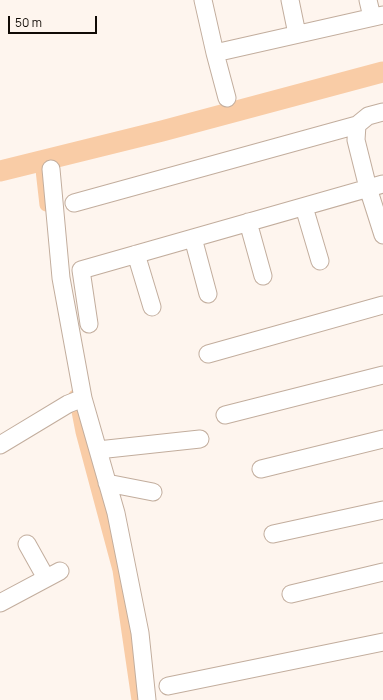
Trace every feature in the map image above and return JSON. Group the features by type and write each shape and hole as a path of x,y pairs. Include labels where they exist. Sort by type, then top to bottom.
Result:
{"street":[{"path":"203,0 215,53 228,98"},
{"path":"290,0 297,34"},
{"path":"215,53 378,16 368,0"},
{"path":"74,203 357,125 368,116 383,112"},
{"path":"357,125 356,140 376,186 383,235"},
{"path":"51,169 61,278 77,401 98,450 116,513 140,633 147,700"},
{"path":"89,324 81,270 376,186"},
{"path":"304,206 320,262"},
{"path":"248,222 263,276"},
{"path":"193,238 208,294"},
{"path":"136,254 152,307"},
{"path":"208,354 383,305"},
{"path":"225,415 383,374"},
{"path":"0,445 77,401"},
{"path":"98,450 200,439"},
{"path":"261,469 383,439"},
{"path":"107,483 154,492"},
{"path":"273,534 383,510"},
{"path":"0,603 53,575 27,544"},
{"path":"291,594 383,572"},
{"path":"168,686 383,642"}],"waterway":[{"path":"0,171 162,131 383,72"},
{"path":"41,161 46,205"},
{"path":"75,396 82,432 119,570 138,700"}]}
